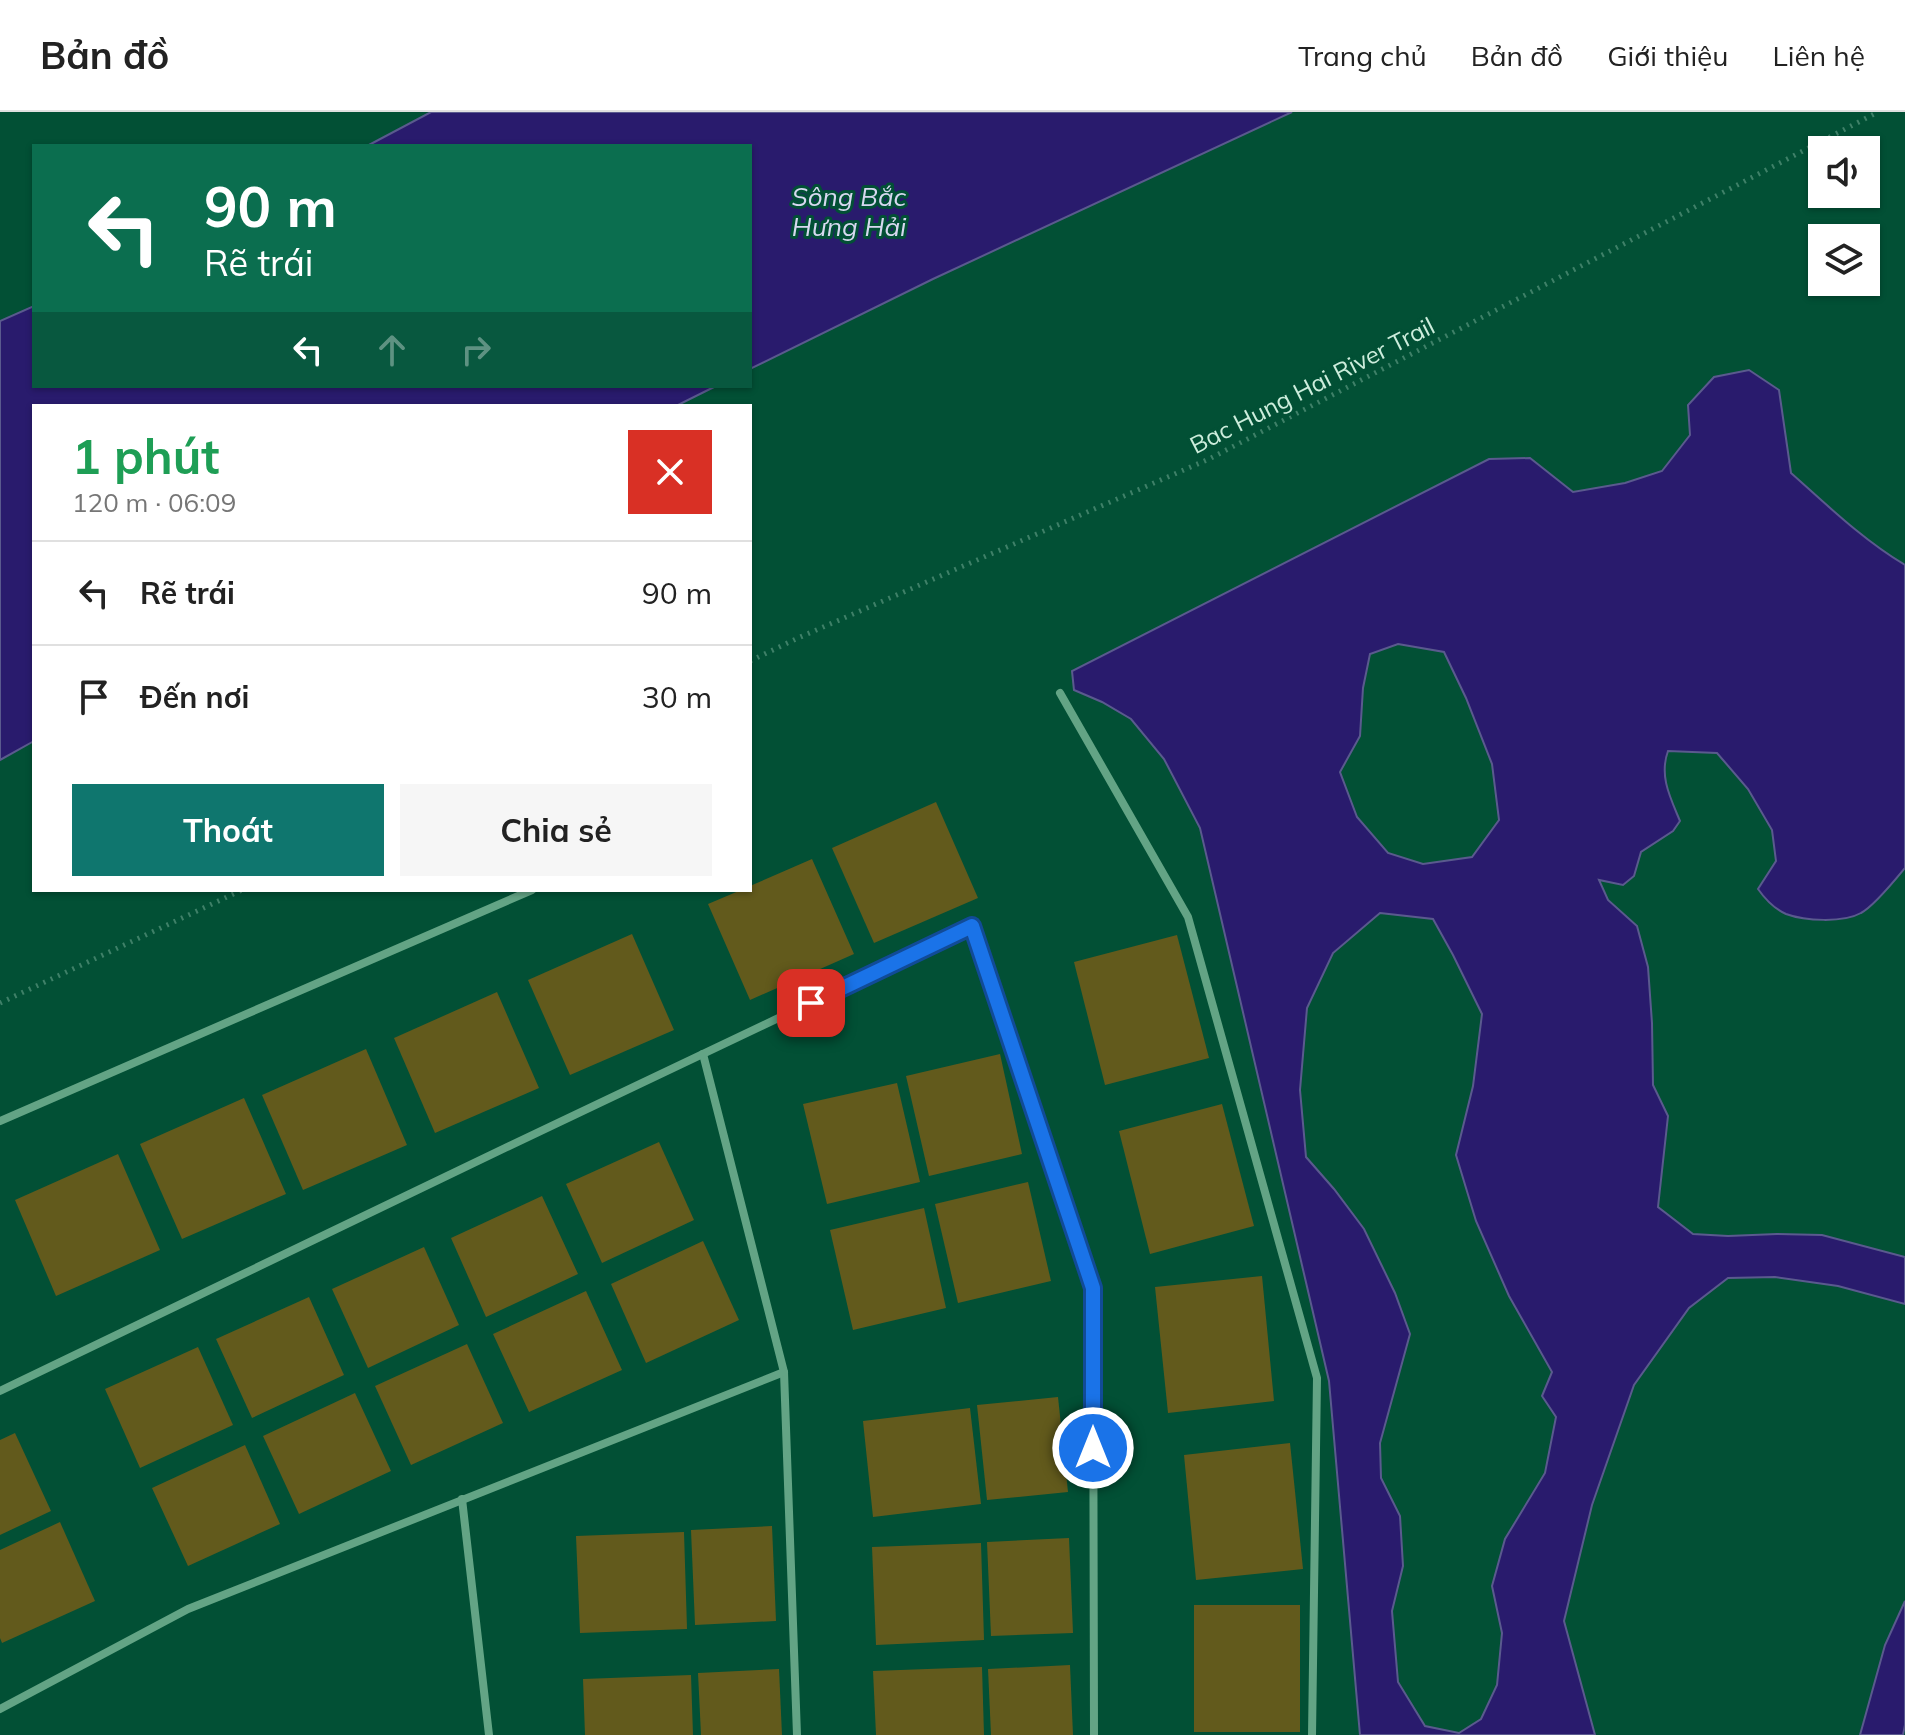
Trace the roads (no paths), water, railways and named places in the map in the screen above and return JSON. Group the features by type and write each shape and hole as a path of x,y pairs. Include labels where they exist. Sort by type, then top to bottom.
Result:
{"street":[{"path":"1060,693 1188,917 1317,1378 1312,1735"},
{"path":"0,1121 527,892"},
{"path":"0,1391 972,926 1093,1288 1094,1735"},
{"path":"703,1054 784,1372 797,1735"},
{"path":"0,1709 188,1609 784,1372"},
{"path":"462,1499 489,1735"}],"water":[{"name":"Sông Bắc Hưng Hải","path":"431,112 1292,112 933,279 752,368 752,144 371,144"},
{"path":"32,307 32,388 712,388 680,404 32,404 32,742 0,760 0,321"},
{"path":"1749,370 1779,390 1791,473 1860,533 1905,565 1905,868 1861,913 1824,920 1786,914 1770,903 1758,889 1776,861 1772,830 1748,789 1717,753 1668,751 1665,778 1680,821 1673,831 1641,852 1634,876 1623,885 1599,880 1608,900 1637,926 1648,967 1653,1085 1668,1116 1658,1207 1693,1234 1822,1235 1905,1257 1905,1304 1838,1286 1775,1277 1728,1278 1689,1308 1634,1385 1592,1505 1564,1621 1595,1735 1360,1735 1329,1381 1200,828 1164,759 1131,719 1074,690 1072,671 1489,459 1530,458 1573,492 1625,483 1662,471 1690,435 1688,405 1714,377","holes":["1398,644 1444,652 1492,764 1499,820 1472,857 1423,864 1388,853 1357,817 1340,772 1360,736 1363,688 1370,654","1380,913 1433,919 1482,1014 1473,1086 1456,1155 1476,1221 1509,1296 1552,1372 1542,1396 1556,1417 1545,1473 1505,1539 1492,1586 1502,1633 1497,1685 1481,1719 1459,1733 1425,1726 1398,1682 1392,1611 1403,1566 1400,1516 1381,1478 1380,1443 1410,1334 1395,1293 1364,1229 1306,1157 1300,1090 1307,1008 1333,953"]},
{"path":"1905,1601 1903,1735 1860,1735 1885,1645"}]}
